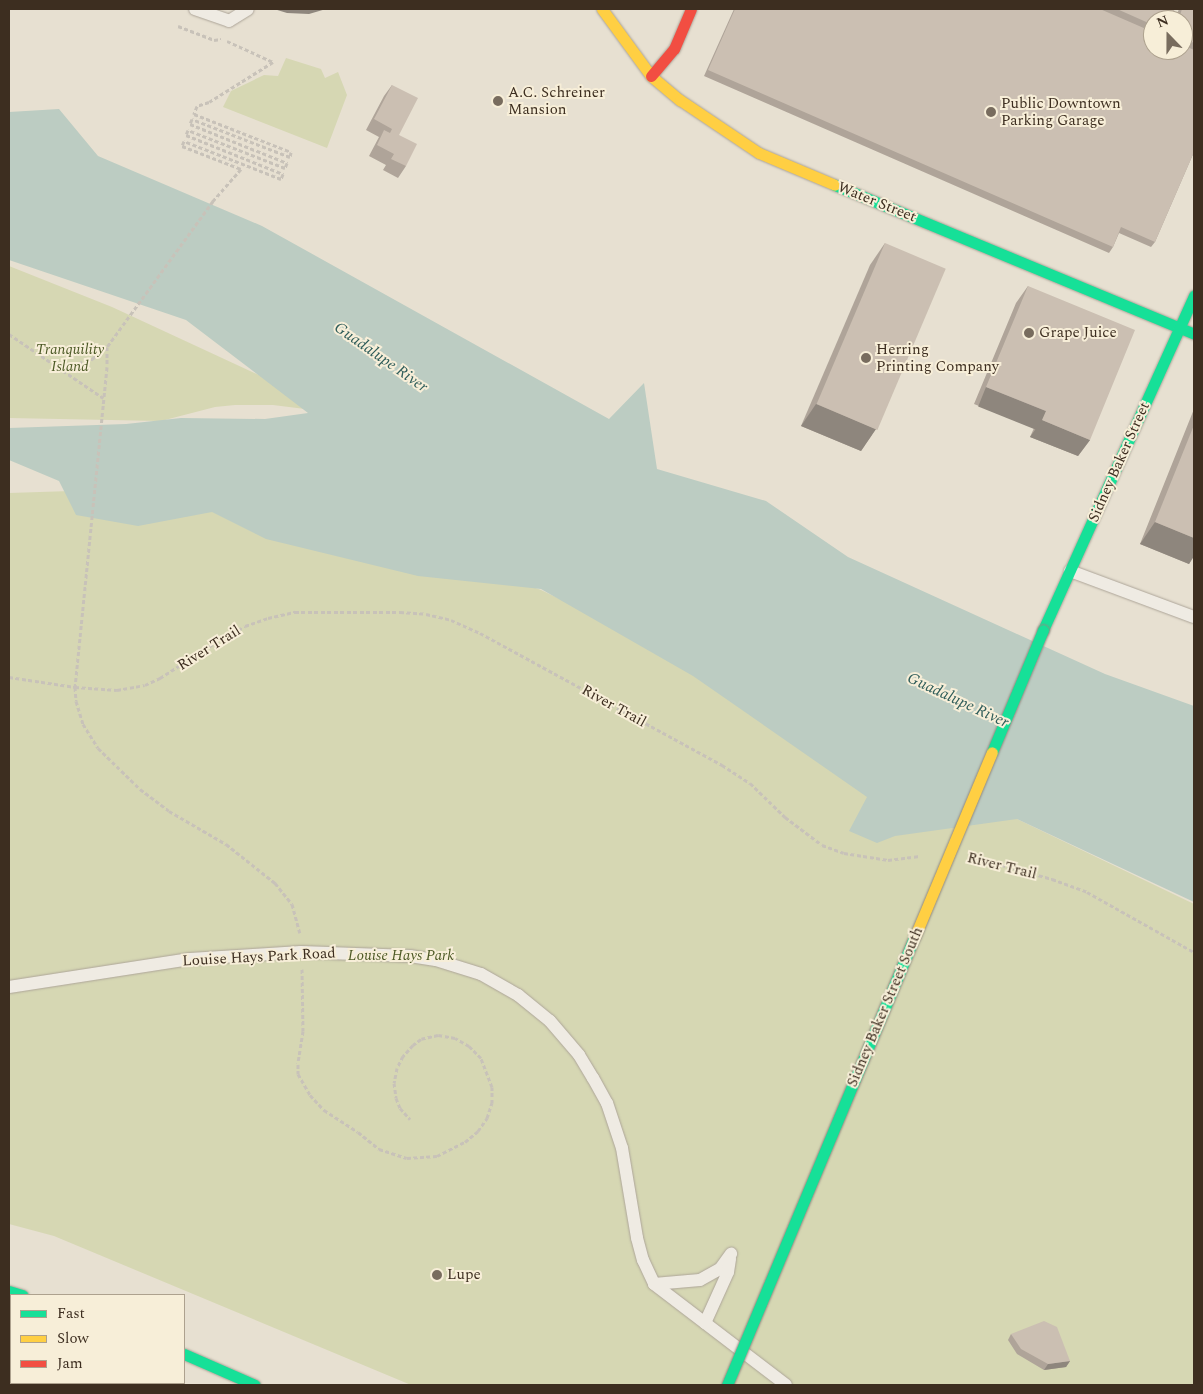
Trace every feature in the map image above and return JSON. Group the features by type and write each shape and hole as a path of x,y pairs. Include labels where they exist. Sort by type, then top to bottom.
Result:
{"main road":[{"name":"Water Street","path":"602,9 651,76 680,100 759,153 1194,334"},
{"path":"651,76 674,49 691,9"},
{"name":"Sidney Baker Street","path":"1043,630 1194,295"},
{"name":"Sidney Baker Street South","path":"726,1385 1043,630"},
{"path":"185,1354 255,1385"}],"lane":[{"path":"195,9 229,22 248,9"},
{"path":"1070,570 1194,617"},
{"name":"Louise Hays Park Road","path":"9,987 190,959 301,952 410,956 436,960 481,974 518,995 550,1021 579,1056 607,1103 620,1140 637,1238 643,1260 654,1284 786,1385"},
{"path":"654,1284 700,1280 720,1269 730,1254 728,1272 706,1323"}],"path":[{"path":"60,369 92,359 107,347 213,201 241,169 182,146 184,140 281,179 283,174 186,135 188,130 285,168 287,163 190,124 192,119 290,157 291,152 194,114 197,106 209,102 273,62 224,39 214,40 178,26"},
{"path":"9,334 102,398"},
{"path":"85,593 107,347"},
{"name":"River Trail","path":"9,677 75,687 117,690 145,685 160,678 244,626 268,618 295,612 400,612 426,614 451,620 480,633 722,765 750,783 785,817 822,845 844,853 888,860 928,855"},
{"name":"River Trail","path":"970,856 1011,866 1087,892 1194,952"}],"green space":[{"path":"286,58 321,69 325,78 338,72 347,95 327,148 223,107 231,91 264,75 278,76"},
{"name":"Tranquility Island","path":"9,266 112,307 302,395 305,409 273,405 235,405 215,407 161,421 9,418"},
{"name":"Louise Hays Park","path":"256,485 541,590 1194,904 1194,1385 411,1385 54,1236 9,1224 9,493"}],"water":[{"name":"Guadalupe River","path":"59,109 98,156 262,226 609,419 644,383 657,469 766,501 848,557 1105,674 1194,706 1194,902 1017,819 895,836 877,843 849,831 867,797 693,676 541,589 418,576 266,539 212,512 138,526 76,515 59,481 9,460 9,428 126,424 181,418 265,419 308,413 186,320 9,260 9,112"}],"building":[{"name":"Public Downtown Parking Garage","path":"735,9 1100,9 1143,28 1143,60 1193,60 1194,50 1194,152 1155,242 1121,227 1113,247 708,70"},
{"path":"1117,9 1175,9 1143,10 1143,21"},
{"path":"1182,9 1194,9 1194,43 1193,10"},
{"path":"392,85 418,98 399,135 417,144 406,166 391,159 394,154 377,145 384,130 390,133 392,129 374,119"},
{"name":"Herring Printing Company","path":"885,243 946,269 877,430 817,404"},
{"path":"1028,286 1135,330 1090,440 1042,420 1046,411 986,387"},
{"path":"1194,425 1194,538 1155,522"},
{"path":"1044,1321 1057,1327 1070,1361 1048,1364 1021,1349 1011,1334"}],"traffic: fast":[{"path":"835,185 1194,334"},
{"path":"1043,630 1194,295"},
{"path":"992,752 1043,630"},
{"path":"727,1385 915,936"},
{"path":"9,1291 19,1294"},
{"path":"185,1354 255,1385"}],"traffic: slow":[{"path":"602,9 651,76 680,100 759,153 835,185"},
{"path":"915,936 992,752"}],"traffic: jam":[{"path":"651,76 674,49 691,9"}],"place":[{"name":"A.C. Schreiner Mansion","path":"498,101"},
{"name":"Public Downtown Parking Garage","path":"991,112"},
{"name":"Grape Juice","path":"1029,333"},
{"name":"Herring Printing Company","path":"866,358"},
{"name":"Lupe","path":"437,1275"}]}
